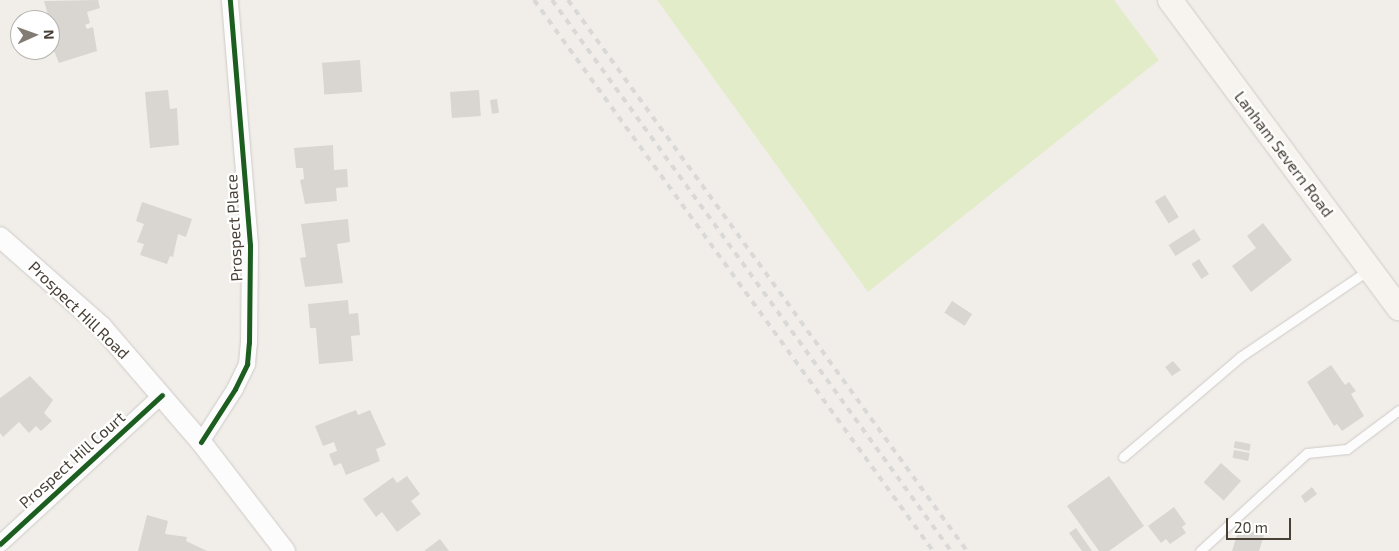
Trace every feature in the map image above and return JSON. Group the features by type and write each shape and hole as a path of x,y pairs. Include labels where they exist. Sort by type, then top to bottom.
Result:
{"main road":[{"name":"Lanham Severn Road","path":"1170,0 1399,308"}],"street":[{"name":"Prospect Place","path":"201,442 236,389 247,364 249,343 250,245 230,0"},
{"name":"Prospect Hill Road","path":"0,237 102,327 201,442 286,551"},
{"name":"Prospect Hill Court","path":"0,544 162,395"}],"lane":[{"path":"1123,457 1240,357 1370,269"},
{"path":"1200,551 1306,453 1347,449 1399,410"}],"green space":[{"path":"657,0 1114,0 1159,60 868,292"}],"building":[{"path":"98,0 100,8 87,12 90,23 85,25 87,29 93,27 97,51 59,63 60,10 47,10 44,1"},
{"path":"360,60 362,92 324,95 322,63"},
{"path":"168,90 170,109 177,108 179,145 150,148 145,92"},
{"path":"479,90 481,116 452,118 450,92"},
{"path":"497,99 499,113 492,114 490,100"},
{"path":"333,145 334,170 347,169 348,187 336,188 337,201 305,204 300,180 304,179 303,168 296,168 294,148"},
{"path":"1165,195 1179,217 1169,223 1155,201"},
{"path":"142,202 192,219 186,237 178,234 173,257 170,256 167,264 140,255 144,244 137,242 144,224 136,221"},
{"path":"348,219 350,242 337,244 343,283 305,287 300,258 306,257 301,224"},
{"path":"1263,223 1292,260 1251,292 1232,266 1256,248 1247,236"},
{"path":"1194,229 1201,240 1175,256 1169,245"},
{"path":"1199,259 1209,274 1202,279 1192,264"},
{"path":"348,300 349,314 358,313 360,335 351,336 353,361 319,364 316,328 310,328 308,304"},
{"path":"952,301 972,314 965,326 944,313"},
{"path":"1173,361 1181,370 1172,376 1165,367"},
{"path":"1331,365 1345,385 1349,382 1356,391 1351,394 1364,416 1342,431 1337,424 1334,426 1307,382"},
{"path":"30,376 53,400 44,413 52,421 41,431 36,426 29,433 19,422 3,437 0,433 0,398"},
{"path":"356,410 358,415 370,410 386,445 376,449 380,461 346,475 341,463 334,466 329,454 337,451 334,442 323,446 315,426"},
{"path":"1235,441 1251,444 1249,451 1234,448"},
{"path":"1234,450 1250,453 1248,461 1232,458"},
{"path":"1221,463 1241,481 1224,500 1204,482"},
{"path":"407,476 420,494 411,501 421,514 397,532 382,512 376,517 363,499 393,477 397,483"},
{"path":"1109,476 1144,526 1109,551 1099,551 1067,506"},
{"path":"1312,487 1317,494 1305,503 1301,496"},
{"path":"1174,507 1186,524 1182,527 1186,533 1170,544 1166,539 1161,543 1148,526"},
{"path":"147,515 168,521 165,534 187,537 186,541 207,551 138,551"},
{"path":"1076,528 1092,551 1082,551 1069,533"},
{"path":"1239,528 1264,535 1259,551 1232,551"},
{"path":"440,539 449,551 424,551"}],"railway":[{"path":"534,0 933,551"},
{"path":"552,0 951,551"},
{"path":"568,0 967,551"}],"cycle path":[{"path":"201,442 235,389 247,364 249,343 250,245 230,0"},
{"path":"0,544 162,395"}]}
